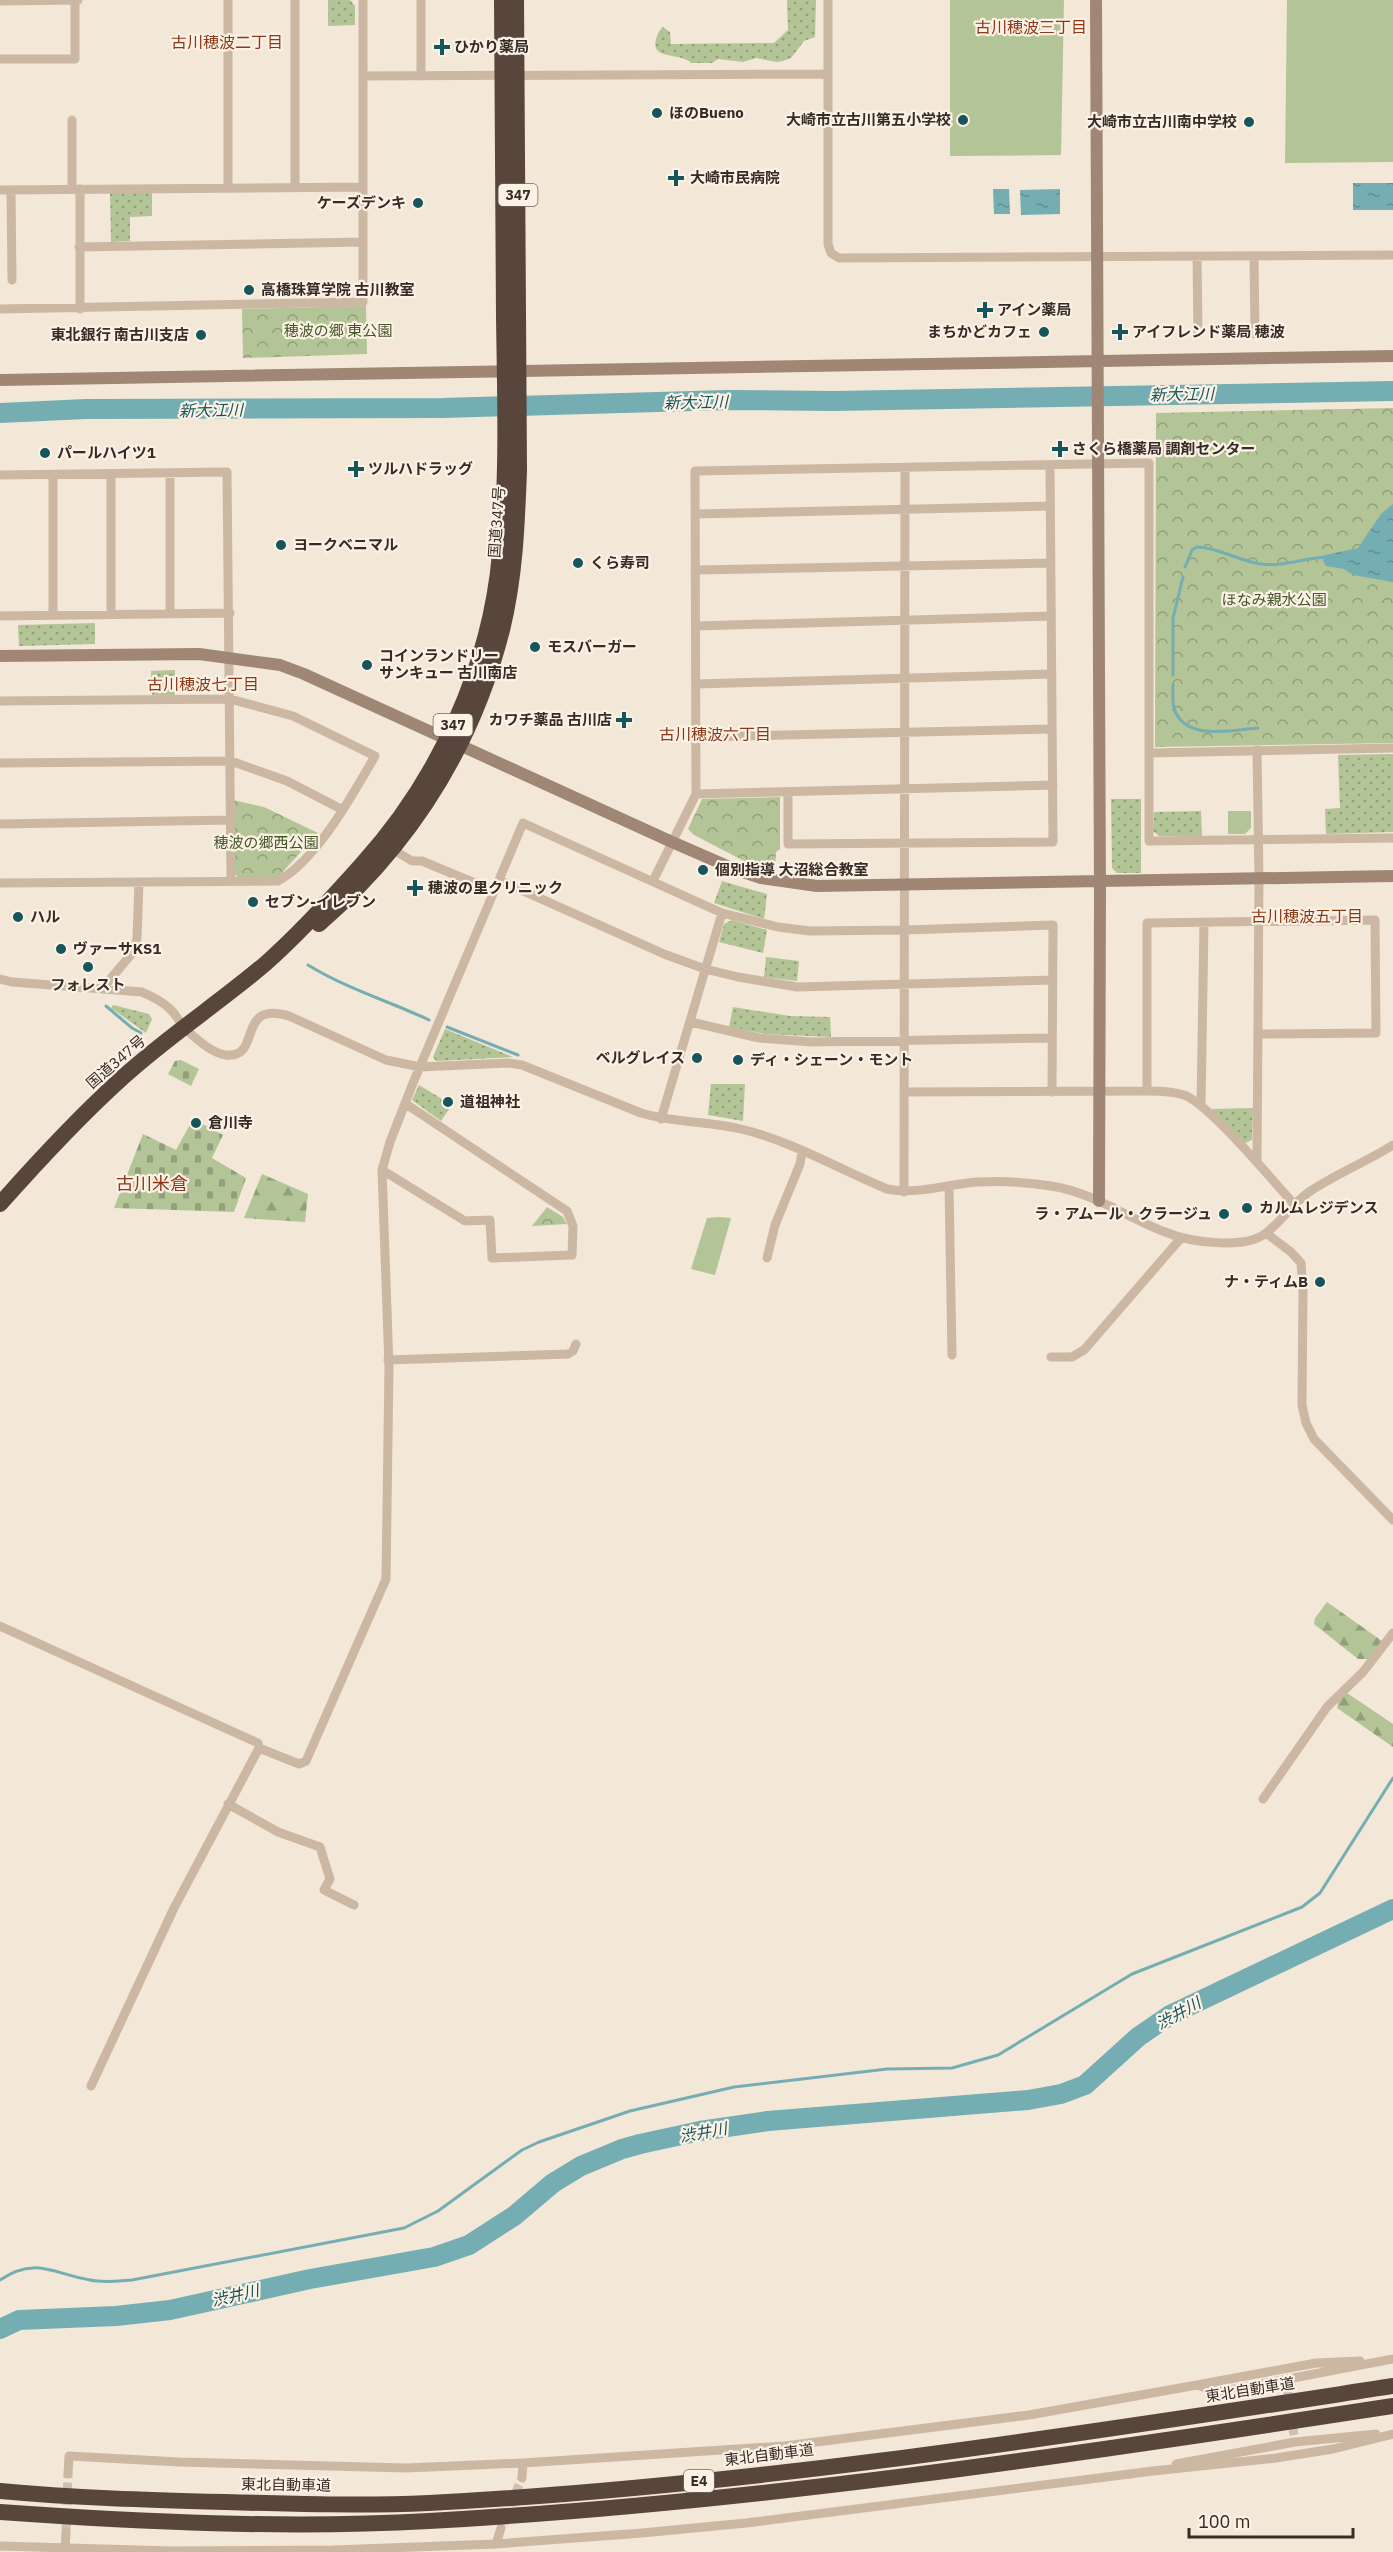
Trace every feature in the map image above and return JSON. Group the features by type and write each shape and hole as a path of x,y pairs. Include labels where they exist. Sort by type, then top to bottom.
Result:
{"highway":[{"name":"国道347号","path":"0,1203 50,1148 123,1077 267,961 308,934 355,893 421,812 454,742 486,683 505,617 517,525 512,431 509,75 502,0"},
{"name":"国道347号","path":"509,75 516,0"},
{"name":"国道347号","path":"267,961 366,860 454,742"},
{"name":"東北自動車道","path":"0,2492 297,2504 427,2503 519,2496 704,2481 1022,2442 1393,2385"},
{"name":"E4","path":"0,2512 297,2524 427,2521 566,2511 891,2479 1057,2457 1393,2406"}],"street":[{"path":"0,59 75,59 75,0"},
{"path":"0,1 81,0"},
{"path":"228,0 228,188"},
{"path":"295,0 295,187"},
{"path":"0,309 363,302 363,0"},
{"path":"421,0 421,76"},
{"path":"828,0 828,244 831,253 839,258 1393,255"},
{"path":"1096,0 1100,464 1099,1201"},
{"path":"363,76 828,74"},
{"path":"72,120 80,309"},
{"path":"0,190 363,187"},
{"path":"10,190 12,280"},
{"path":"79,247 363,242"},
{"path":"1197,256 1198,334"},
{"path":"1254,256 1255,334"},
{"path":"0,380 1393,356"},
{"path":"653,881 696,794 695,471 1149,463 1149,841 1393,838"},
{"path":"788,792 788,844 1053,842 1050,465"},
{"path":"904,1192 905,468"},
{"path":"0,476 227,472 231,881"},
{"path":"170,473 170,614"},
{"path":"111,474 111,614"},
{"path":"53,475 53,615"},
{"path":"695,514 1050,506"},
{"path":"695,570 1051,563"},
{"path":"0,616 230,613"},
{"path":"696,627 1051,616"},
{"path":"0,656 199,654 280,665 454,742 672,843 752,875 788,883 817,886 905,885 1393,876"},
{"path":"697,684 1052,674"},
{"path":"0,701 230,699 293,716 375,756 343,810 289,875 278,881 0,883"},
{"path":"697,737 1052,729"},
{"path":"1149,753 1393,748"},
{"path":"1257,750 1259,840 1257,1162"},
{"path":"0,763 231,761 286,781 343,810"},
{"path":"696,794 1053,785"},
{"path":"0,824 231,820"},
{"path":"259,1748 299,1764 306,1761 386,1579 388,1360 382,1170 390,1142 420,1067 523,823 722,913 778,927 810,931 1053,925 1052,1092"},
{"path":"392,849 412,861 423,861 494,891"},
{"path":"499,880 664,954 705,969 797,987 1052,980"},
{"path":"102,989 134,951 137,938 139,882"},
{"path":"661,1119 722,913"},
{"path":"1147,1091 1147,923 1375,920 1376,1033 1259,1034"},
{"path":"1201,1106 1204,922"},
{"path":"0,979 12,982 142,992 158,999 171,1010 184,1028 216,1052 228,1056 240,1052 249,1042 252,1025 262,1015 273,1011 290,1016 386,1060 420,1067 508,1063 522,1065 661,1119 743,1129 887,1189 904,1192 977,1182 1023,1183 1066,1189 1099,1201 1181,1238 1246,1242 1255,1240 1266,1233 1293,1203 1329,1180 1393,1145"},
{"path":"691,1022 759,1038 812,1042 1052,1038"},
{"path":"904,1092 1147,1091 1185,1095 1201,1106 1257,1162 1293,1203"},
{"path":"382,1170 465,1221 490,1220 492,1258 572,1255 573,1226 567,1211 405,1104"},
{"path":"767,1258 775,1225 801,1164 802,1152"},
{"path":"949,1186 952,1355"},
{"path":"1266,1233 1292,1252 1301,1263 1303,1289 1302,1405 1306,1423 1314,1439 1393,1520"},
{"path":"1051,1357 1072,1357 1084,1350 1181,1238"},
{"path":"388,1360 568,1354 573,1352 576,1344"},
{"path":"0,1626 258,1743 259,1748 152,1953 91,2085"},
{"path":"1263,1799 1327,1707 1363,1672 1393,1633"},
{"path":"228,1804 278,1832 320,1847 330,1879 324,1890 354,1905"},
{"path":"68,2474 69,2456 178,2462 406,2468 785,2446 1029,2415 1316,2363 1393,2359"},
{"path":"1197,2385 1219,2392 1287,2382 1382,2360"},
{"path":"1153,2471 1187,2461 1294,2439 1393,2434"},
{"path":"0,2546 65,2549 322,2550 496,2544 746,2523 1153,2471 1276,2458 1333,2449 1393,2434"},
{"path":"522,2478 523,2463"},
{"path":"496,2544 501,2528"},
{"path":"65,2549 66,2532"}],"green space":[{"path":"328,0 350,0 355,6 355,25 328,26"},
{"path":"787,0 816,0 815,37 804,41 791,58 783,61 756,58 743,62 718,59 712,63 691,63 662,53 655,46 657,35 663,27 670,32 671,44 774,43 788,30"},
{"path":"950,0 1064,0 1061,155 950,156"},
{"path":"1287,0 1393,0 1393,162 1285,163"},
{"path":"110,193 152,193 152,216 130,217 130,241 111,242"},
{"name":"穂波の郷 東公園","path":"366,306 367,354 243,358 242,309"},
{"name":"ほなみ親水公園","path":"1393,408 1393,743 1155,747 1156,413"},
{"path":"95,623 95,644 19,646 18,625"},
{"path":"175,670 175,695 152,695 151,671"},
{"path":"1393,754 1393,832 1326,834 1325,809 1340,808 1338,755"},
{"path":"780,797 780,849 776,852 775,871 746,862 694,835 688,829 702,799"},
{"path":"1111,799 1141,799 1141,873 1117,873 1112,868"},
{"name":"穂波の郷西公園","path":"233,800 264,807 318,833 279,876 272,879 241,880 234,873"},
{"path":"1201,811 1202,836 1159,836 1153,831 1154,812"},
{"path":"1228,811 1251,811 1251,828 1245,834 1228,834"},
{"path":"722,881 767,894 764,919 714,903"},
{"path":"732,920 767,930 763,953 719,942 724,924"},
{"path":"766,957 799,961 797,981 764,977"},
{"path":"113,1005 149,1014 152,1019 146,1033 111,1008"},
{"path":"733,1007 790,1016 830,1017 831,1037 765,1034 729,1027"},
{"path":"445,1029 513,1057 436,1061 433,1057"},
{"path":"181,1060 199,1069 191,1086 168,1074 175,1061"},
{"path":"711,1084 745,1084 743,1121 708,1115"},
{"path":"419,1085 452,1105 441,1121 412,1100"},
{"path":"1253,1108 1252,1140 1243,1144 1211,1109"},
{"path":"193,1119 223,1135 212,1158 246,1178 234,1212 114,1208 143,1134 176,1150"},
{"path":"262,1174 308,1194 305,1222 244,1218"},
{"path":"547,1207 563,1217 567,1224 532,1226"},
{"path":"707,1218 731,1218 715,1275 691,1269"},
{"path":"1327,1602 1382,1641 1369,1659 1358,1659 1314,1624 1315,1618"},
{"path":"1347,1693 1393,1724 1393,1747 1337,1708 1339,1699"}],"water":[{"path":"1353,183 1393,183 1393,210 1353,210"},
{"path":"993,189 1009,189 1010,214 994,214"},
{"path":"1060,189 1060,214 1021,215 1020,190"},
{"path":"1393,504 1393,582 1353,575 1344,569 1326,566 1323,561 1325,555 1358,548 1381,514"}],"waterway":[{"name":"新大江川","path":"0,413 86,409 442,408 728,400 834,401 1393,391"},
{"path":"1185,567 1192,550 1197,547 1212,549 1261,564 1326,557"},
{"path":"1173,675 1173,618 1183,577"},
{"path":"1173,685 1174,708 1179,719 1188,726 1210,732 1258,728"},
{"path":"308,965 353,988 429,1020"},
{"path":"106,1006 141,1033"},
{"path":"447,1027 518,1055"},
{"path":"0,2280 12,2273 34,2268 95,2281 132,2280 404,2228 438,2211 522,2150 630,2111 734,2087 887,2069 952,2068 998,2055 1132,1974 1302,1907 1320,1893 1393,1778"},
{"name":"渋井川","path":"0,2329 19,2320 116,2316 170,2310 310,2279 434,2257 469,2245 514,2216 553,2183 581,2166 640,2144 700,2131 768,2121 1028,2100 1061,2094 1085,2085 1138,2037 1170,2015 1393,1909"}],"tunnel":[{"path":"1287,2387 1294,2435"},
{"path":"66,2532 68,2474"},
{"path":"505,2518 522,2478"}],"place":[{"name":"ひかり薬局","path":"442,47"},
{"name":"ほのBueno","path":"657,113"},
{"name":"大崎市立古川第五小学校","path":"963,120"},
{"name":"大崎市立古川南中学校","path":"1249,122"},
{"name":"大崎市民病院","path":"676,178"},
{"name":"ケーズデンキ","path":"418,203"},
{"name":"高橋珠算学院 古川教室","path":"249,290"},
{"name":"アイン薬局","path":"985,310"},
{"name":"まちかどカフェ","path":"1044,332"},
{"name":"アイフレンド薬局 穂波","path":"1120,332"},
{"name":"東北銀行 南古川支店","path":"201,335"},
{"name":"さくら橋薬局 調剤センター","path":"1060,449"},
{"name":"パールハイツ1","path":"45,453"},
{"name":"ツルハドラッグ","path":"356,469"},
{"name":"ヨークベニマル","path":"281,545"},
{"name":"くら寿司","path":"578,563"},
{"name":"モスバーガー","path":"535,647"},
{"name":"コインランドリー サンキュー 古川南店","path":"367,665"},
{"name":"カワチ薬品 古川店","path":"624,720"},
{"name":"個別指導 大沼総合教室","path":"703,870"},
{"name":"穂波の里クリニック","path":"415,888"},
{"name":"セブン-イレブン","path":"253,902"},
{"name":"ハル","path":"18,917"},
{"name":"ヴァーサKS1","path":"61,949"},
{"name":"フォレスト","path":"88,967"},
{"name":"ベルグレイス","path":"697,1058"},
{"name":"ディ・シェーン・モント","path":"738,1060"},
{"name":"道祖神社","path":"448,1102"},
{"name":"倉川寺","path":"196,1123"},
{"name":"カルムレジデンス","path":"1247,1208"},
{"name":"ラ・アムール・クラージュ","path":"1224,1214"},
{"name":"ナ・ティムB","path":"1320,1282"}],"district":[{"name":"古川穂波三丁目","path":"1031,27"},
{"name":"古川穂波二丁目","path":"227,42"},
{"name":"古川穂波七丁目","path":"203,684"},
{"name":"古川穂波六丁目","path":"715,734"},
{"name":"古川穂波五丁目","path":"1307,916"},
{"name":"古川米倉","path":"152,1184"}]}
